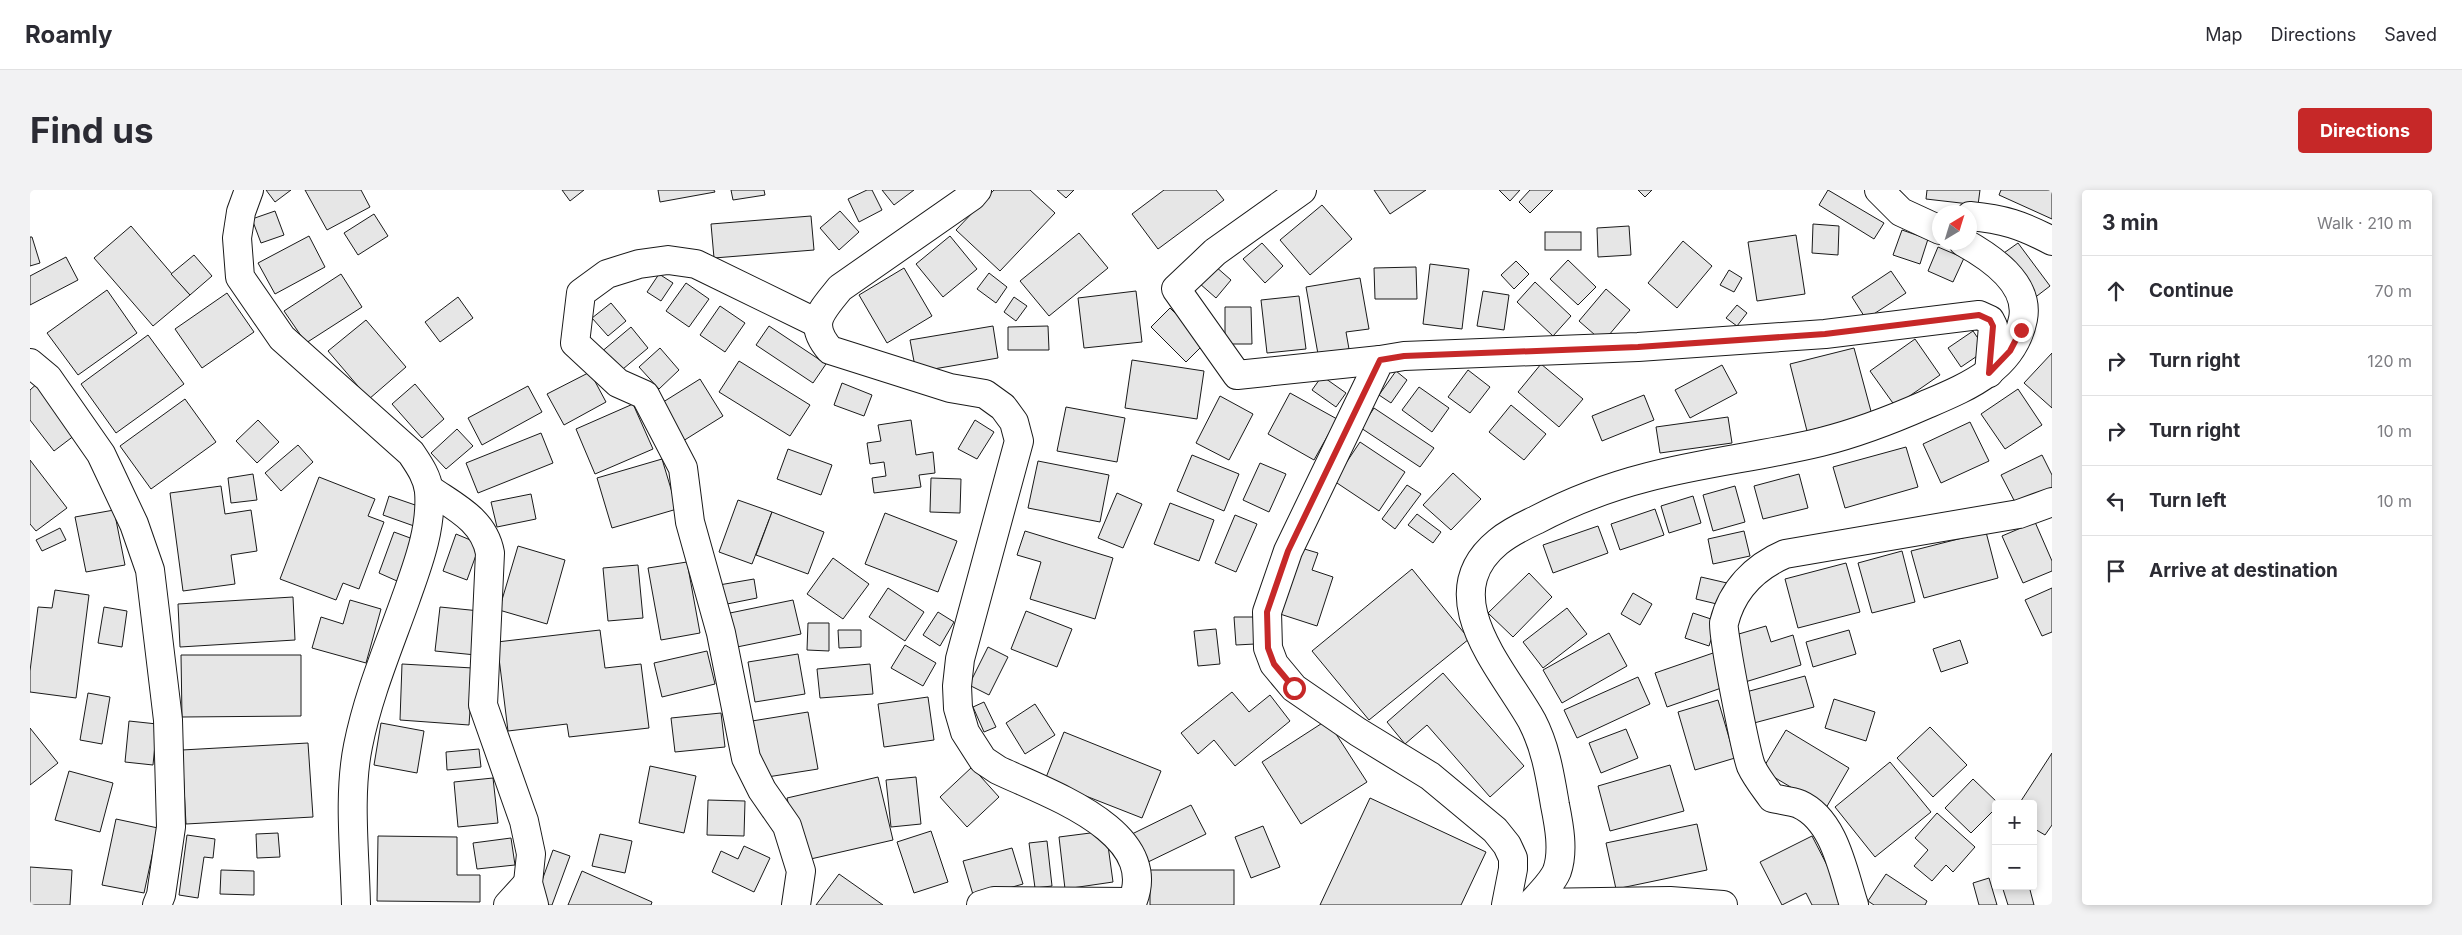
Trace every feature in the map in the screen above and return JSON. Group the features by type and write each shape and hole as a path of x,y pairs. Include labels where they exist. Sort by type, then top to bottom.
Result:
{"street":[{"path":"249,190 241,212 237,238 240,277 282,338 411,453 423,471 428,489 429,511 425,541 367,710 358,745 353,793 356,905"},
{"path":"977,190 972,196 840,288 824,308 817,323 819,337 830,350 950,388 986,394 1003,407 1014,422 1019,441 960,659 958,708 965,732 983,760 998,770 1093,817 1114,832 1135,863 1137,879 1132,903 994,901 981,905"},
{"path":"1302,190 1215,252 1176,290 1237,375 1404,356 1638,347 1825,334 1979,315 1990,320 1993,326 1989,373"},
{"path":"1879,190 1901,212 1932,226"},
{"path":"1901,212 1932,214"},
{"path":"1977,216 1999,218 2015,223 2052,241"},
{"path":"1522,904 1557,871 1561,841 1547,755 1532,721 1478,632 1471,608 1471,582 1481,558 1498,541 1574,500 1674,471 1832,439 1885,423 1968,387 1989,373 2010,351 2021,330 2025,308 2010,276 1976,250"},
{"path":"796,905 801,870 787,826 762,790 746,758 721,633 690,522 683,468 645,394 618,383 575,343 581,293 608,274 639,264 668,260 696,264 817,323"},
{"path":"1380,360 1288,551 1267,612 1268,648 1274,664 1294,688 1358,732 1430,776 1495,830 1507,845 1513,858 1513,869 1522,904"},
{"path":"30,363 48,378 102,454 134,524 150,570 168,720 171,827 161,895 157,905"},
{"path":"428,489 474,519 488,540 490,553 483,705 524,821 531,854 531,894 508,905"},
{"path":"1854,905 1834,844 1825,827 1799,804 1772,798 1751,765 1744,743 1723,625 1734,600 1754,572 1769,561 1785,554 2019,514 2052,502"},
{"path":"1522,904 1670,901 1723,905"}],"building":[{"path":"266,190 291,190 275,202"},
{"path":"305,190 361,190 370,207 327,230"},
{"path":"562,190 584,190 570,201"},
{"path":"658,190 714,190 715,192 660,202"},
{"path":"731,190 764,190 765,195 733,200"},
{"path":"867,190 872,190 882,210 859,222 848,199"},
{"path":"882,190 914,190 894,205"},
{"path":"994,190 1030,190 1055,213 1000,271 956,230"},
{"path":"1057,190 1074,190 1066,198"},
{"path":"1164,190 1216,190 1224,200 1158,249 1132,214"},
{"path":"1374,190 1426,190 1390,214"},
{"path":"1499,190 1520,190 1510,201"},
{"path":"1530,190 1553,190 1530,213 1519,202"},
{"path":"1638,190 1652,190 1645,197"},
{"path":"1828,190 1884,223 1874,239 1819,205"},
{"path":"1927,190 1980,190 1978,205 1926,199"},
{"path":"2001,190 2052,190 2052,219 1999,195"},
{"path":"1322,205 1352,239 1310,275 1280,240"},
{"path":"275,211 284,235 261,243 252,219"},
{"path":"840,211 859,232 839,250 820,228"},
{"path":"374,214 388,236 358,255 344,233"},
{"path":"811,216 814,250 714,258 711,224"},
{"path":"1813,224 1839,226 1838,255 1812,253"},
{"path":"131,226 190,295 153,326 94,258"},
{"path":"1629,226 1631,255 1598,257 1597,228"},
{"path":"1902,230 1928,239 1920,264 1893,255"},
{"path":"1545,232 1581,232 1581,250 1545,250"},
{"path":"1079,233 1108,268 1049,316 1020,281"},
{"path":"1796,235 1805,294 1757,301 1748,242"},
{"path":"309,236 325,267 275,294 258,263"},
{"path":"950,236 977,269 943,297 916,264"},
{"path":"30,237 32,237 40,263 30,266"},
{"path":"1683,241 1712,266 1677,308 1648,283"},
{"path":"1262,243 1283,266 1265,283 1243,259"},
{"path":"2018,243 2050,286 2033,299 2001,255"},
{"path":"1937,250 1945,250 1964,258 1953,282 1928,271"},
{"path":"194,255 212,276 190,295 171,274"},
{"path":"66,257 78,280 30,305 30,276"},
{"path":"1568,260 1596,287 1578,305 1550,279"},
{"path":"1516,261 1529,274 1514,289 1501,275"},
{"path":"1430,264 1469,269 1462,329 1423,324"},
{"path":"1215,266 1231,280 1216,298 1199,283"},
{"path":"1416,267 1417,299 1375,299 1374,268"},
{"path":"904,268 932,316 887,343 859,295"},
{"path":"1729,270 1742,278 1734,292 1720,285"},
{"path":"1891,271 1906,293 1866,319 1852,297"},
{"path":"989,273 1007,287 996,303 977,289"},
{"path":"341,274 362,307 306,343 284,311"},
{"path":"659,274 673,283 661,301 647,292"},
{"path":"1360,278 1369,329 1346,332 1349,349 1318,354 1306,287"},
{"path":"1535,282 1571,316 1553,336 1517,302"},
{"path":"686,283 709,299 689,327 666,311"},
{"path":"1606,289 1630,310 1603,342 1579,321"},
{"path":"107,290 137,333 78,375 47,333"},
{"path":"1136,291 1142,342 1084,348 1078,298"},
{"path":"1483,291 1509,295 1504,330 1477,326"},
{"path":"227,293 254,332 202,368 175,329"},
{"path":"1299,296 1306,349 1267,353 1261,300"},
{"path":"458,297 473,318 440,342 425,322"},
{"path":"1014,297 1027,306 1016,321 1004,312"},
{"path":"611,303 626,321 608,336 592,318"},
{"path":"1737,305 1747,313 1737,326 1726,318"},
{"path":"720,306 745,323 725,352 700,335"},
{"path":"1225,307 1251,307 1252,344 1225,344"},
{"path":"1170,308 1205,343 1186,362 1151,327"},
{"path":"366,320 406,367 369,399 328,351"},
{"path":"769,326 826,364 813,383 756,345"},
{"path":"993,326 998,358 916,372 910,340"},
{"path":"1048,326 1049,350 1008,350 1008,327"},
{"path":"631,327 648,348 617,374 600,353"},
{"path":"1973,331 1986,350 1961,367 1948,348"},
{"path":"148,335 184,384 116,433 81,384"},
{"path":"1915,339 1940,375 1895,406 1870,371"},
{"path":"660,348 679,370 659,389 639,367"},
{"path":"1854,348 1872,415 1807,431 1790,364"},
{"path":"2052,353 2052,408 2024,383"},
{"path":"1132,360 1204,371 1197,419 1125,408"},
{"path":"739,361 810,405 790,436 719,392"},
{"path":"1541,364 1583,399 1559,427 1518,392"},
{"path":"1722,365 1737,393 1690,418 1675,390"},
{"path":"1468,370 1490,387 1470,413 1448,397"},
{"path":"1396,371 1407,380 1391,403 1379,395"},
{"path":"590,372 606,402 564,425 547,394"},
{"path":"1322,376 1346,393 1336,407 1312,390"},
{"path":"700,379 723,416 683,441 660,404"},
{"path":"40,381 79,432 54,451 30,420 30,390"},
{"path":"842,383 872,395 864,416 834,405"},
{"path":"415,384 444,419 422,438 392,404"},
{"path":"528,386 542,412 482,445 468,418"},
{"path":"1419,387 1449,408 1432,432 1402,410"},
{"path":"2018,389 2042,425 2005,449 1981,414"},
{"path":"1290,393 1337,419 1314,460 1268,434"},
{"path":"1644,395 1654,420 1602,441 1592,416"},
{"path":"1220,396 1253,414 1229,460 1196,443"},
{"path":"185,399 216,442 151,489 120,446"},
{"path":"633,404 653,449 595,474 576,429"},
{"path":"1511,405 1546,434 1524,460 1489,432"},
{"path":"1066,407 1125,418 1117,462 1057,451"},
{"path":"1374,408 1434,448 1420,467 1361,428"},
{"path":"1728,417 1732,443 1660,453 1656,427"},
{"path":"258,420 279,442 257,463 236,441"},
{"path":"911,420 916,455 933,452 935,473 919,475 921,487 874,493 872,478 886,476 884,462 870,464 867,443 881,441 878,425"},
{"path":"975,420 994,432 977,459 958,449"},
{"path":"1970,422 1989,461 1941,483 1923,444"},
{"path":"457,429 473,446 446,469 431,453"},
{"path":"541,433 553,463 478,493 466,463"},
{"path":"1360,442 1405,472 1379,511 1334,481"},
{"path":"298,445 313,462 281,491 265,473"},
{"path":"1906,447 1918,487 1845,508 1833,467"},
{"path":"788,449 832,465 821,495 777,479"},
{"path":"1192,455 1239,474 1224,511 1177,491"},
{"path":"2042,455 2052,475 2052,489 2017,506 2001,475"},
{"path":"662,459 677,509 612,528 597,478"},
{"path":"30,460 67,508 36,531 30,524"},
{"path":"1038,461 1109,475 1100,522 1028,508"},
{"path":"1260,463 1286,474 1269,512 1243,500"},
{"path":"1453,473 1481,499 1451,530 1423,505"},
{"path":"253,474 257,500 231,503 228,478"},
{"path":"1799,474 1808,508 1763,519 1754,486"},
{"path":"319,477 375,499 368,516 384,522 359,589 343,583 336,600 280,579"},
{"path":"931,478 961,479 960,513 930,512"},
{"path":"1407,485 1421,494 1395,529 1382,519"},
{"path":"221,486 225,514 251,510 257,551 231,555 235,584 183,591 170,493"},
{"path":"1735,486 1745,522 1713,531 1703,495"},
{"path":"1117,493 1142,504 1123,548 1098,538"},
{"path":"531,494 536,519 497,527 491,502"},
{"path":"389,496 421,507 414,526 383,515"},
{"path":"1693,496 1701,523 1669,533 1661,506"},
{"path":"738,500 772,512 752,564 719,552"},
{"path":"1170,503 1214,520 1199,561 1154,544"},
{"path":"1655,509 1664,535 1620,550 1611,524"},
{"path":"114,510 125,565 86,572 75,517"},
{"path":"772,512 824,532 808,574 756,555"},
{"path":"885,513 957,541 938,592 865,564"},
{"path":"1417,514 1441,532 1433,543 1408,525"},
{"path":"1235,515 1257,524 1236,572 1215,563"},
{"path":"2035,522 2052,561 2052,571 2023,583 2002,536"},
{"path":"1598,526 1608,553 1553,573 1543,545"},
{"path":"60,528 66,540 42,551 36,540"},
{"path":"1025,531 1113,558 1095,619 1030,599 1041,562 1017,555"},
{"path":"1744,531 1750,556 1713,564 1708,539"},
{"path":"394,532 413,539 397,581 379,573"},
{"path":"1986,532 1998,578 1924,598 1911,551"},
{"path":"456,534 480,544 467,580 443,571"},
{"path":"518,546 565,560 547,624 499,610"},
{"path":"1301,548 1318,553 1312,570 1333,577 1317,626 1280,614"},
{"path":"1902,551 1915,602 1872,613 1858,563"},
{"path":"833,558 869,584 843,619 807,594"},
{"path":"687,562 700,633 661,640 648,568"},
{"path":"1846,563 1860,612 1798,628 1785,579"},
{"path":"638,565 643,618 608,621 603,568"},
{"path":"1412,569 1469,639 1369,720 1312,651"},
{"path":"1529,573 1552,597 1513,637 1488,613"},
{"path":"1701,577 1727,583 1721,605 1696,599"},
{"path":"754,579 757,598 722,605 719,585"},
{"path":"888,588 924,612 905,641 869,617"},
{"path":"2052,588 2052,632 2042,636 2025,600"},
{"path":"55,590 89,595 76,698 30,692 30,671 38,607 52,608"},
{"path":"1633,593 1652,604 1640,625 1621,614"},
{"path":"293,597 295,640 180,647 178,604"},
{"path":"350,600 381,609 366,663 312,648 321,617 343,624"},
{"path":"793,600 801,634 737,647 730,613"},
{"path":"104,607 127,611 122,647 98,643"},
{"path":"440,607 480,611 476,655 435,651"},
{"path":"1567,608 1587,634 1543,668 1523,642"},
{"path":"1026,611 1072,629 1057,667 1011,649"},
{"path":"938,612 954,622 940,646 923,635"},
{"path":"1693,613 1717,621 1709,646 1685,638"},
{"path":"1234,617 1254,617 1255,644 1236,645"},
{"path":"808,623 829,623 829,651 807,650"},
{"path":"1766,626 1771,642 1793,635 1801,665 1745,682 1732,636"},
{"path":"1216,629 1220,664 1198,666 1194,631"},
{"path":"600,630 605,668 641,664 649,728 569,737 567,724 508,731 497,642"},
{"path":"838,630 861,630 861,647 839,648"},
{"path":"1849,630 1856,654 1813,667 1806,642"},
{"path":"1609,633 1627,666 1562,703 1543,670"},
{"path":"1960,640 1968,663 1941,672 1933,649"},
{"path":"905,645 936,663 923,686 891,668"},
{"path":"988,647 1008,657 989,695 969,685"},
{"path":"707,651 715,684 662,697 654,663"},
{"path":"1716,652 1727,686 1667,707 1655,673"},
{"path":"798,654 805,694 755,702 748,662"},
{"path":"181,655 301,655 301,716 182,717"},
{"path":"402,664 473,668 469,725 400,720"},
{"path":"870,664 873,694 820,698 817,669"},
{"path":"1443,673 1524,766 1490,797 1427,725 1405,744 1387,722"},
{"path":"1805,676 1814,707 1754,723 1746,692"},
{"path":"1638,677 1650,704 1577,738 1564,710"},
{"path":"1232,692 1249,712 1270,695 1290,721 1235,766 1214,740 1198,754 1181,733"},
{"path":"88,693 110,697 102,744 80,740"},
{"path":"928,697 934,740 884,747 878,704"},
{"path":"1834,699 1875,712 1866,741 1825,728"},
{"path":"1718,700 1735,758 1695,770 1678,712"},
{"path":"984,702 996,727 984,732 973,707"},
{"path":"1035,704 1055,735 1025,754 1006,723"},
{"path":"808,712 818,769 761,778 752,721"},
{"path":"721,713 725,747 675,752 671,718"},
{"path":"1327,720 1367,782 1301,824 1262,762"},
{"path":"129,721 157,724 153,765 125,762"},
{"path":"381,723 424,731 417,773 374,765"},
{"path":"1930,727 1967,765 1933,797 1897,758"},
{"path":"30,728 58,763 30,785"},
{"path":"1626,729 1638,758 1601,773 1589,743"},
{"path":"1786,730 1849,768 1826,808 1762,770"},
{"path":"1064,732 1161,771 1142,818 1045,780"},
{"path":"308,743 313,817 186,824 182,750"},
{"path":"479,749 481,767 447,770 446,752"},
{"path":"2052,753 2052,825 2045,835 2037,830 2037,800 2022,800"},
{"path":"1890,762 1931,812 1875,857 1835,807"},
{"path":"1670,765 1684,811 1610,831 1598,786"},
{"path":"650,766 696,776 684,833 639,823"},
{"path":"972,767 999,797 967,827 940,797"},
{"path":"69,771 113,783 100,832 55,820"},
{"path":"878,777 893,840 802,861 787,798"},
{"path":"916,777 921,824 891,827 886,780"},
{"path":"493,778 498,823 458,827 454,782"},
{"path":"1973,779 1995,800 1992,800 1992,812 1971,833 1945,808"},
{"path":"1370,798 1486,852 1461,905 1320,905"},
{"path":"708,800 745,801 744,836 707,835"},
{"path":"1191,805 1206,834 1146,863 1132,834"},
{"path":"1937,813 1975,847 1953,872 1946,865 1932,881 1914,866 1928,850 1915,838"},
{"path":"116,819 158,828 144,893 102,885"},
{"path":"1697,824 1707,870 1616,889 1606,843"},
{"path":"1263,826 1280,867 1251,878 1235,837"},
{"path":"931,831 948,882 914,893 897,842"},
{"path":"1106,831 1113,882 1065,889 1059,837"},
{"path":"278,833 280,857 257,858 256,834"},
{"path":"600,834 632,841 625,873 592,866"},
{"path":"187,835 215,839 213,858 204,857 198,898 179,895"},
{"path":"378,836 457,837 457,875 480,875 480,902 377,901"},
{"path":"1812,836 1846,905 1812,905 1806,893 1782,905 1760,862"},
{"path":"511,838 515,865 477,869 473,843"},
{"path":"1047,841 1052,886 1035,888 1029,843"},
{"path":"744,846 770,858 754,892 712,872 721,851 738,859"},
{"path":"1012,848 1023,884 974,898 963,861"},
{"path":"553,850 570,856 552,905 548,905 535,900"},
{"path":"30,867 72,870 70,905 30,905"},
{"path":"221,870 254,871 254,895 220,894"},
{"path":"1150,870 1234,870 1234,905 1150,905"},
{"path":"582,871 652,902 651,905 568,905"},
{"path":"839,874 883,905 816,905"},
{"path":"1886,874 1927,901 1925,905 1874,905 1868,901"},
{"path":"1989,878 1997,905 1979,905 1973,883"},
{"path":"2003,890 2030,890 2034,905 2008,905"}],"route":[{"path":"1294,688 1274,664 1268,648 1266,631 1267,612 1288,551 1380,360 1404,356 1638,347 1686,344 1723,339 1825,334 1979,315 1990,320 1994,331 1989,373 1994,370 2010,351 2021,330"}]}
